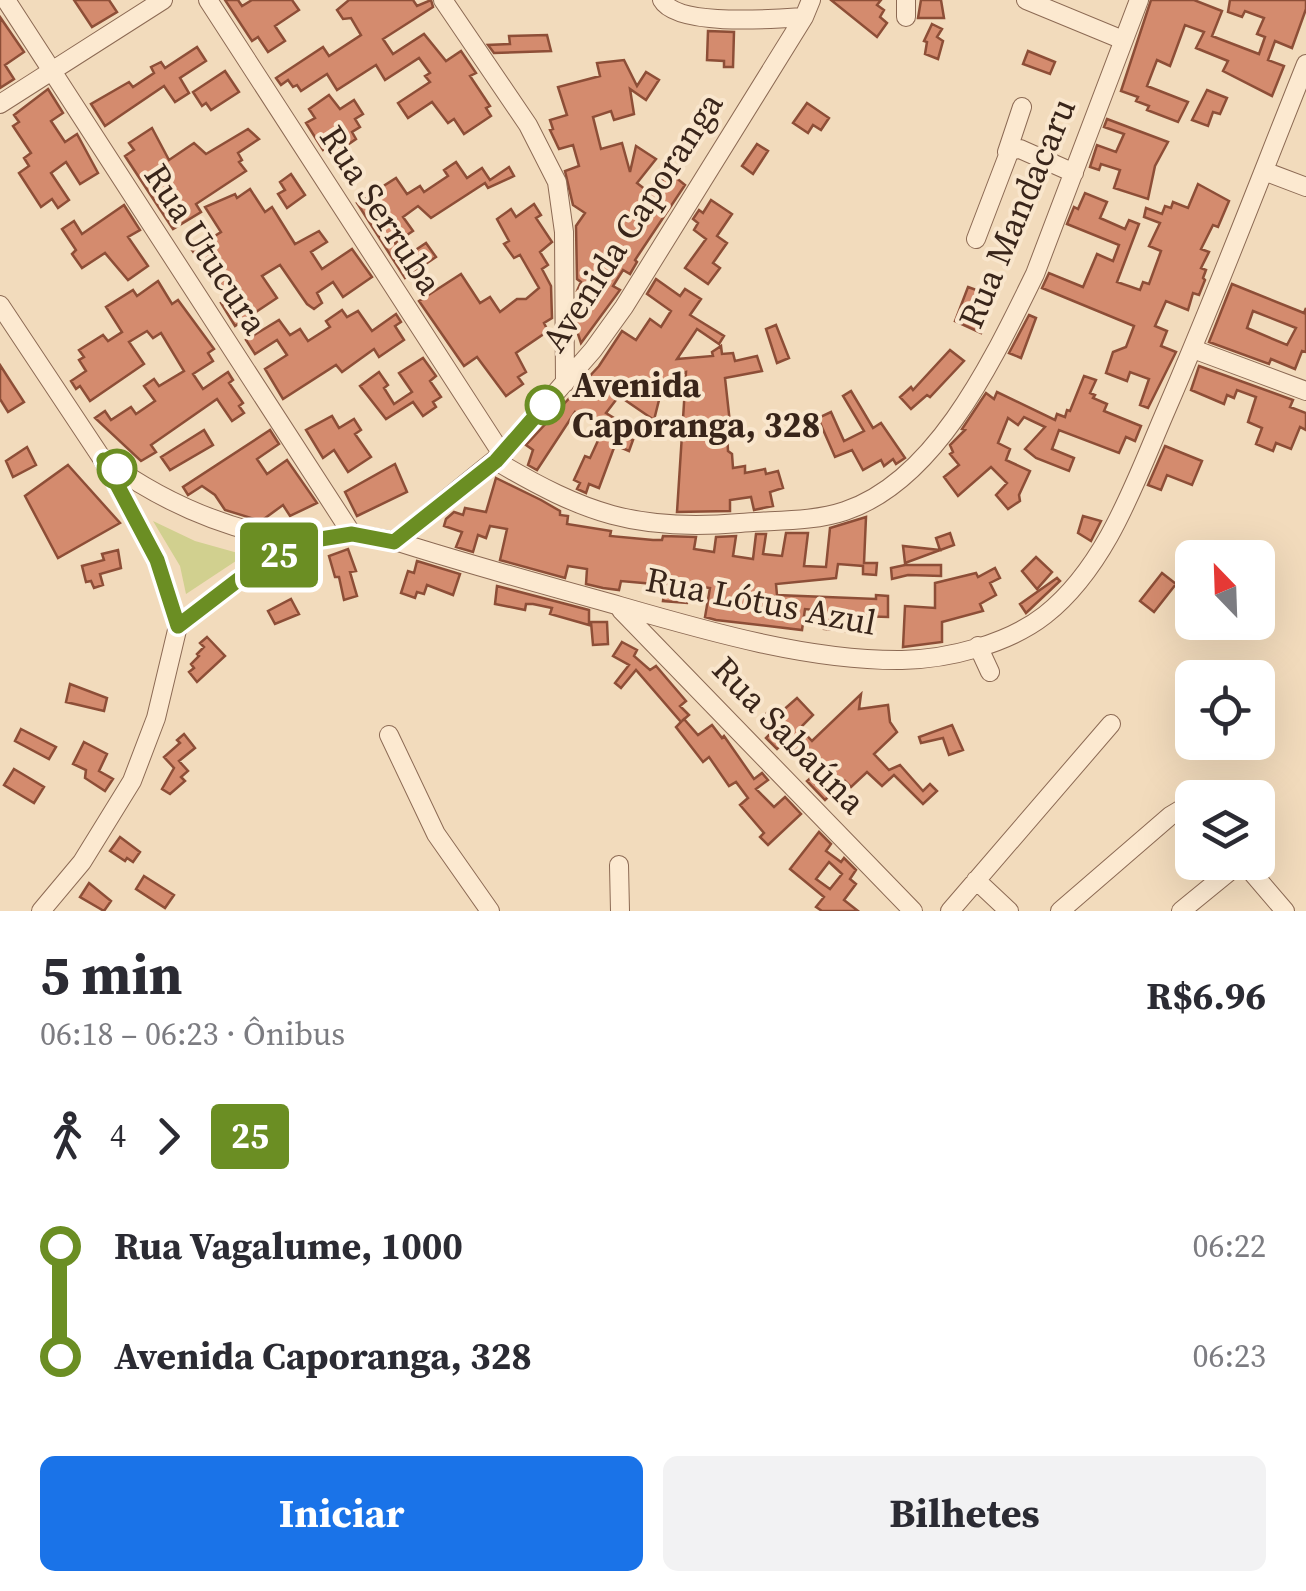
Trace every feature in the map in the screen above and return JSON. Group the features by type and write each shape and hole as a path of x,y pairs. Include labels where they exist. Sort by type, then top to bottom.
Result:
{"street":[{"name":"Rua Utucura","path":"6,0 352,534"},
{"path":"0,104 163,0"},
{"name":"Rua Serruba","path":"208,0 499,458"},
{"path":"443,0 528,125 558,182 564,232 565,383"},
{"path":"662,0 670,11 695,16 808,9"},
{"path":"1026,0 1123,40"},
{"name":"Rua Mandacaru","path":"499,458 568,502 652,524 694,526 822,516 871,499 920,460 949,428 1035,274 1139,0"},
{"name":"Avenida Caporanga","path":"394,542 499,458 624,308 808,9"},
{"name":"Rua Lótus Azul","path":"178,626 230,586 302,542 352,534 394,542 662,620 767,643 865,658 904,660 942,656 978,646 1042,618 1079,581 1100,552 1124,506 1193,349 1264,171 1298,106 1306,64"},
{"path":"976,238 1022,107"},
{"path":"1004,160 1020,150 1074,173"},
{"path":"1264,171 1306,187"},
{"path":"0,306 104,460 157,560 178,626 156,718 132,780 82,862 41,911"},
{"path":"1193,349 1306,391"},
{"path":"104,460 143,488 180,506 257,535 302,542"},
{"name":"Rua Sabaúna","path":"618,606 913,911"},
{"path":"978,646 990,672"},
{"path":"950,911 1111,724"},
{"path":"390,735 436,834 490,911"},
{"path":"1060,911 1175,813"},
{"path":"619,865 620,911"},
{"path":"976,880 1009,911"},
{"path":"1181,911 1220,880"},
{"path":"1258,880 1285,911"}],"shaded area":[{"path":"153,521 195,541 245,555 186,594 180,566"}],"building":[{"path":"74,0 109,0 117,12 92,27"},
{"path":"225,0 238,0 242,6 252,0 292,0 299,10 275,26 285,41 268,52 258,37 252,41"},
{"path":"349,0 413,0 417,6 431,0 433,7 383,39 393,54 424,34 446,61 461,51 476,73 470,76 490,106 486,108 491,116 464,134 454,119 448,123 432,102 408,118 398,103 430,82 425,76 430,73 419,58 385,80 376,65 337,90 327,74 301,91 288,80 281,85 276,78 323,47 329,56 361,35 351,18 343,19 337,10"},
{"path":"831,0 881,0 877,5 884,10 880,17 887,23 877,37"},
{"path":"921,0 941,0 944,18 918,18"},
{"path":"1151,0 1194,0 1222,11 1212,36 1259,54 1265,37 1257,34 1264,18 1245,11 1242,17 1228,12 1230,0 1306,0 1306,9 1292,48 1275,41 1268,60 1284,66 1272,96 1223,71 1228,61 1196,48 1204,32 1185,25 1170,66 1157,60 1147,86 1188,102 1178,122 1147,110 1149,106 1136,101 1138,97 1121,91"},
{"path":"0,17 24,52 5,65 14,79 0,88"},
{"path":"932,24 942,29 937,37 943,41 938,59 925,54 924,41"},
{"path":"708,31 734,32 733,67 724,67 724,61 707,60"},
{"path":"547,35 551,51 494,53 488,45 510,44 509,36"},
{"path":"197,47 206,61 180,78 189,93 175,102 164,86 105,126 91,104 129,82 133,87 154,73 151,67 161,62 165,68"},
{"path":"1028,51 1055,62 1050,74 1023,64"},
{"path":"624,60 637,86 646,72 659,80 646,100 630,89 634,114 614,120 611,111 593,117 601,149 622,143 630,172 636,146 656,159 637,183 651,194 669,172 685,185 635,260 630,274 623,270 613,286 620,290 581,343 577,331 577,302 582,294 577,291 581,282 577,279 576,226 585,213 573,205 565,171 579,166 573,145 559,149 550,120 567,115 558,87 600,76 597,63"},
{"path":"225,71 239,92 211,110 206,103 202,106 193,92"},
{"path":"48,89 63,113 51,121 65,142 77,134 98,173 80,184 66,162 51,173 69,200 58,208 52,199 41,207 19,173 29,166 24,158 31,153 13,126 19,122 14,115"},
{"path":"1207,90 1227,98 1220,114 1213,112 1208,126 1192,120"},
{"path":"329,95 340,109 354,100 363,114 355,119 360,127 352,132 356,139 337,152 332,144 323,150 306,123 315,118 309,109"},
{"path":"807,103 829,118 821,130 813,125 808,133 793,123"},
{"path":"1107,119 1168,142 1155,166 1148,199 1114,188 1120,170 1101,164 1099,170 1090,167 1097,145 1116,152 1124,134 1104,127"},
{"path":"152,128 169,160 194,143 206,154 248,129 259,139 238,153 246,171 196,204 201,212 173,229 125,156 134,150 129,143"},
{"path":"757,144 768,151 753,174 742,166"},
{"path":"456,162 467,178 482,168 490,180 509,167 514,176 488,188 485,183 431,218 418,206 403,217 413,231 395,243 405,257 426,243 436,257 405,278 357,203 396,178 407,194 420,186 424,192 448,176 444,170"},
{"path":"291,174 305,195 287,208 278,194 285,190 280,182"},
{"path":"1198,184 1229,201 1218,227 1213,225 1201,249 1209,252 1201,268 1206,270 1199,295 1193,293 1188,310 1166,301 1155,326 1167,331 1161,346 1176,352 1148,408 1140,405 1149,379 1130,372 1127,381 1106,373 1113,352 1126,347 1134,326 1042,288 1049,273 1083,287 1097,254 1113,261 1119,245 1067,224 1085,193 1107,202 1100,218 1125,229 1129,220 1139,224 1117,282 1140,290 1143,282 1149,284 1161,251 1149,246 1160,223 1144,217 1146,208 1162,214 1165,206 1171,208 1173,202 1188,208"},
{"path":"250,189 265,212 272,207 295,244 319,231 327,242 311,252 322,269 352,249 372,277 343,297 333,282 317,293 322,303 314,309 280,265 262,276 277,298 235,326 221,303 230,298 192,250 221,232 205,207 235,194 237,198"},
{"path":"711,200 732,214 717,236 727,243 713,263 720,268 708,284 685,268 706,239 694,230 698,223 693,219 699,210 703,213"},
{"path":"534,204 541,215 536,218 552,242 540,252 548,265 542,269 551,286 552,318 544,323 548,331 516,353 526,372 518,377 523,384 506,396 477,357 464,366 419,301 461,274 480,303 490,297 500,312 517,299 526,299 539,288 520,255 514,258 504,244 509,241 497,219 511,209 516,217"},
{"path":"124,205 140,230 128,237 148,266 128,280 105,253 82,268 62,229 74,221 82,234"},
{"path":"656,279 680,296 685,289 701,299 690,315 724,336 719,344 697,329 677,359 713,356 712,352 721,346 722,354 733,353 735,361 757,356 762,371 725,378 731,432 727,432 728,451 733,468 745,466 745,473 778,471 783,488 770,492 773,506 754,510 751,497 730,500 730,511 677,512 686,372 663,380 652,396 659,400 654,420 619,396 606,413 614,418 609,431 633,440 629,451 615,445 599,488 589,484 586,493 577,489 580,483 574,480 601,434 595,432 598,424 575,412 537,470 528,465 533,450 526,445 599,366 622,331 636,340 650,319 661,327 671,311 647,294"},
{"path":"158,281 172,304 178,300 214,349 208,353 213,361 193,374 203,389 228,372 233,380 229,383 243,403 239,406 244,413 232,421 217,399 151,445 156,452 141,461 95,418 105,411 111,420 131,407 136,414 155,401 144,386 154,379 159,386 184,371 161,333 153,338 147,331 129,342 144,364 90,401 80,386 76,389 71,381 86,371 79,360 84,357 79,350 103,335 108,341 122,332 106,307 133,290 137,296"},
{"path":"1232,284 1304,313 1306,308 1306,352 1302,351 1295,369 1271,359 1269,364 1209,342","holes":["1253,311 1296,328 1287,345 1247,328"]},
{"path":"968,287 993,296 981,333 955,321"},
{"path":"342,310 347,317 358,311 372,331 396,314 401,322 395,326 404,340 379,357 374,349 342,372 336,365 283,399 265,369 287,355 277,340 255,354 246,340 279,320 290,335 300,329 308,341 330,327 326,321"},
{"path":"1029,315 1036,318 1021,358 1009,353"},
{"path":"776,325 789,358 777,363 766,329"},
{"path":"950,350 964,361 930,397 927,395 911,409 900,397 911,387 913,390"},
{"path":"423,358 436,376 430,381 441,397 433,402 436,407 423,416 413,402 386,419 360,386 379,372 394,404 412,392 399,373"},
{"path":"0,365 24,402 8,412 0,399"},
{"path":"1199,366 1293,400 1290,407 1306,413 1306,430 1300,427 1291,449 1276,443 1273,451 1256,444 1262,428 1248,422 1256,397 1237,390 1234,398 1227,395 1224,404 1191,390"},
{"path":"1084,376 1096,380 1090,393 1107,404 1104,411 1141,426 1135,441 1126,437 1119,453 1059,430 1052,449 1074,458 1069,471 1036,458 1025,449 1045,427 1024,417 1018,425 1008,418 998,443 1010,449 1006,460 1030,471 1020,501 1008,509 996,495 1007,483 991,467 958,496 944,477 959,465 950,454 950,445 965,430 962,429 986,393 994,399 997,392 1055,420 1057,414 1065,417 1070,411"},
{"path":"851,391 873,428 881,423 905,458 896,464 893,459 884,466 881,460 863,470 852,450 835,457 818,418 831,412 844,441 864,431 843,396"},
{"path":"332,416 339,428 354,419 361,430 355,434 371,457 348,472 334,450 323,458 306,430"},
{"path":"204,430 213,445 170,470 161,457"},
{"path":"270,430 279,444 257,459 267,474 287,460 317,503 290,516 283,505 261,521 225,510 215,495 202,486 188,495 183,487"},
{"path":"1165,446 1202,461 1192,485 1167,475 1161,490 1148,485"},
{"path":"27,447 36,465 13,477 6,461"},
{"path":"395,464 407,492 357,516 345,492"},
{"path":"68,465 120,523 58,558 25,496"},
{"path":"496,478 568,516 567,524 611,531 610,536 653,540 662,540 663,536 696,537 694,549 714,552 716,537 736,536 733,556 753,559 756,534 766,534 763,554 782,556 786,533 808,533 804,566 826,567 830,528 866,517 864,563 877,563 876,575 863,574 863,566 838,564 836,578 776,584 777,595 876,599 876,595 888,596 888,617 857,616 855,632 824,629 826,611 805,609 802,630 716,620 705,617 710,588 690,585 687,603 663,601 665,585 621,581 619,590 603,588 586,584 587,569 568,566 565,578 500,560 507,529 490,526 486,538 478,535 473,552 456,547 462,532 444,526 446,519 454,512 463,515 465,508 486,512"},
{"path":"1083,516 1101,521 1091,541 1078,533"},
{"path":"950,533 954,545 905,563 903,546 940,550 936,538"},
{"path":"348,549 356,571 350,572 357,596 344,600 329,556"},
{"path":"118,550 121,568 100,574 103,585 94,588 91,581 86,582 82,566 104,560 102,554"},
{"path":"1036,557 1052,572 1037,589 1022,571"},
{"path":"417,561 460,574 453,595 427,585 424,594 417,592 415,598 401,593 408,571 414,573"},
{"path":"941,565 941,576 908,575 892,579 891,568"},
{"path":"995,568 1000,578 990,583 996,595 980,604 983,611 942,622 942,642 903,647 905,606 935,608 935,583 976,573 978,577"},
{"path":"1162,573 1175,583 1154,612 1140,601"},
{"path":"1057,578 1060,581 1026,613 1020,604"},
{"path":"497,586 589,610 589,625 550,614 552,608 526,604 525,610 495,604"},
{"path":"291,599 299,614 275,624 268,611"},
{"path":"591,622 607,622 608,644 593,645"},
{"path":"207,637 225,656 197,682 189,672 204,647 200,643"},
{"path":"622,642 637,650 634,656 650,670 656,666 686,701 680,706 689,715 684,719 698,735 712,725 754,779 762,773 768,780 756,789 774,807 785,797 801,814 768,845 760,837 764,833 740,805 748,798 736,782 729,786 709,757 703,762 676,727 681,722 636,670 621,688 615,683 629,665 613,656"},
{"path":"70,684 107,698 104,711 66,702"},
{"path":"861,694 859,709 888,705 890,722 897,732 874,754 889,770 900,765 923,791 930,784 937,791 923,804 894,775 882,786 867,772 851,787 845,781 825,800 807,781 813,776 804,764 783,743 777,749 766,738 771,733 759,720 774,707 780,713 797,698 813,715 800,728 812,741"},
{"path":"952,725 963,750 949,755 943,738 921,743 919,737"},
{"path":"21,729 56,747 49,759 15,741"},
{"path":"184,734 195,748 179,761 188,771 181,777 185,781 170,794 162,789 174,768 164,757"},
{"path":"84,742 107,754 99,771 113,779 105,791 85,778 86,770 73,764"},
{"path":"14,769 44,787 34,803 4,785"},
{"path":"819,832 831,844 826,851 841,862 844,858 856,870 850,879 856,884 844,900 858,911 822,911 816,907 824,897 790,869","holes":["829,862 842,874 830,889 816,879"]},
{"path":"120,837 140,852 133,862 110,851"},
{"path":"144,876 174,895 165,908 136,889"},
{"path":"89,883 111,901 104,911 80,897"}],"bus line":[{"name":"25","path":"117,469 104,460 157,560 178,626 238,580 302,542 352,534 394,542 496,461 545,405"}],"place":[{"name":"Avenida Caporanga, 328","path":"545,405"}]}
